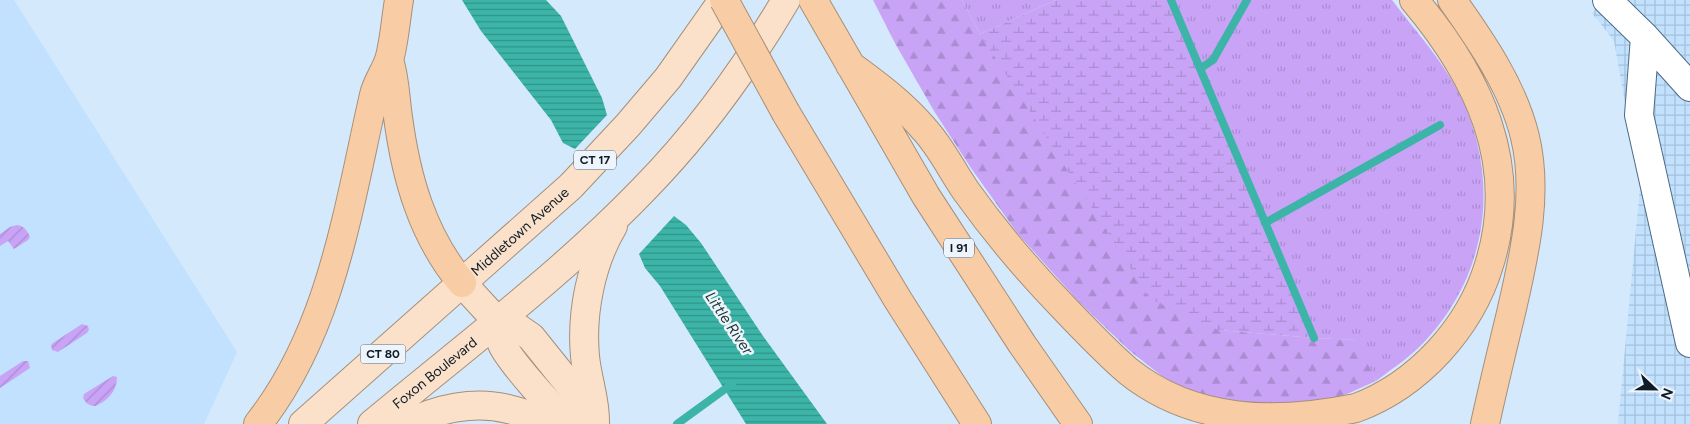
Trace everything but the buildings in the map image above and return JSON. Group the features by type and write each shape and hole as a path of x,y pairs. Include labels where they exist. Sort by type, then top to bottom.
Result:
{"highway":[{"path":"258,424 301,356 326,294 348,211 375,92 389,60 399,0"},
{"path":"723,0 786,113 898,300 977,424"},
{"name":"I 91","path":"813,0 910,170 1022,344 1078,424"},
{"path":"850,65 892,98 924,128 965,189 1025,264 1086,330 1128,370 1171,399 1204,413 1255,423 1304,422 1326,418 1364,405 1389,392 1418,372 1436,354 1466,316 1478,294 1492,258 1497,235 1500,199 1498,161 1490,130 1476,95 1455,58 1414,0"},
{"path":"1452,0 1494,64 1513,102 1525,136 1530,169 1530,210 1521,270 1485,424"},
{"path":"389,60 394,78 403,148 416,201 438,250 462,283"}],"main road":[{"name":"Middletown Avenue","path":"593,424 585,405 531,338 518,328 497,321 462,283 536,218 596,160 668,78 723,0"},
{"path":"497,321 558,270 625,208 679,151 748,60 786,0"},
{"path":"593,424 594,407 585,354 586,310 601,251 611,228 625,208"},
{"name":"CT 80","path":"303,424 462,283"},
{"name":"Middletown Avenue","path":"497,321 502,343 510,357 560,415 572,424"},
{"name":"Foxon Boulevard","path":"372,424 497,321"},
{"path":"407,424 433,413 453,408 474,406 507,408 552,424"}],"lane":[{"path":"1607,0 1645,37 1690,87"},
{"path":"1645,37 1639,115 1690,343"}],"shaded area":[{"path":"0,0 14,0 237,352 204,424 0,424"},
{"path":"1603,0 1690,0 1690,424 1618,424 1640,187 1614,41 1592,13"}],"green space":[{"path":"873,0 962,0 980,34 1218,330 1358,340 1376,381 1347,394 1314,403 1270,409 1222,403 1189,392 1162,376 1130,351 1080,303 1018,234 971,168 934,111 896,45"},
{"path":"962,0 1056,0 980,34"},
{"path":"1056,0 1171,0 1314,338 1218,330 1150,299 980,34"},
{"path":"1171,0 1392,0 1436,57 1459,93 1472,125 1480,157 1483,189 1482,222 1475,253 1464,284 1447,313 1421,346 1376,381 1357,340 1314,338"},
{"path":"22,226 26,230 30,237 28,240 14,249 8,241 0,246 0,234 10,227"},
{"path":"82,324 88,326 89,330 87,333 58,352 52,350 51,345 53,343"},
{"path":"23,361 28,361 30,368 0,388 0,376"},
{"path":"113,376 117,377 117,382 114,391 108,398 96,406 85,402 84,394"}],"water":[{"path":"462,0 546,0 561,16 602,98 607,115 575,149 563,143 551,120 481,31"},
{"name":"Little River","path":"674,216 686,225 701,243 763,336 827,424 746,424 660,286 645,268 639,254"}],"waterway":[{"path":"1171,0 1314,338"},
{"path":"1201,68 1213,60 1247,0"},
{"path":"1265,223 1440,125"},
{"path":"677,424 732,384"}]}
